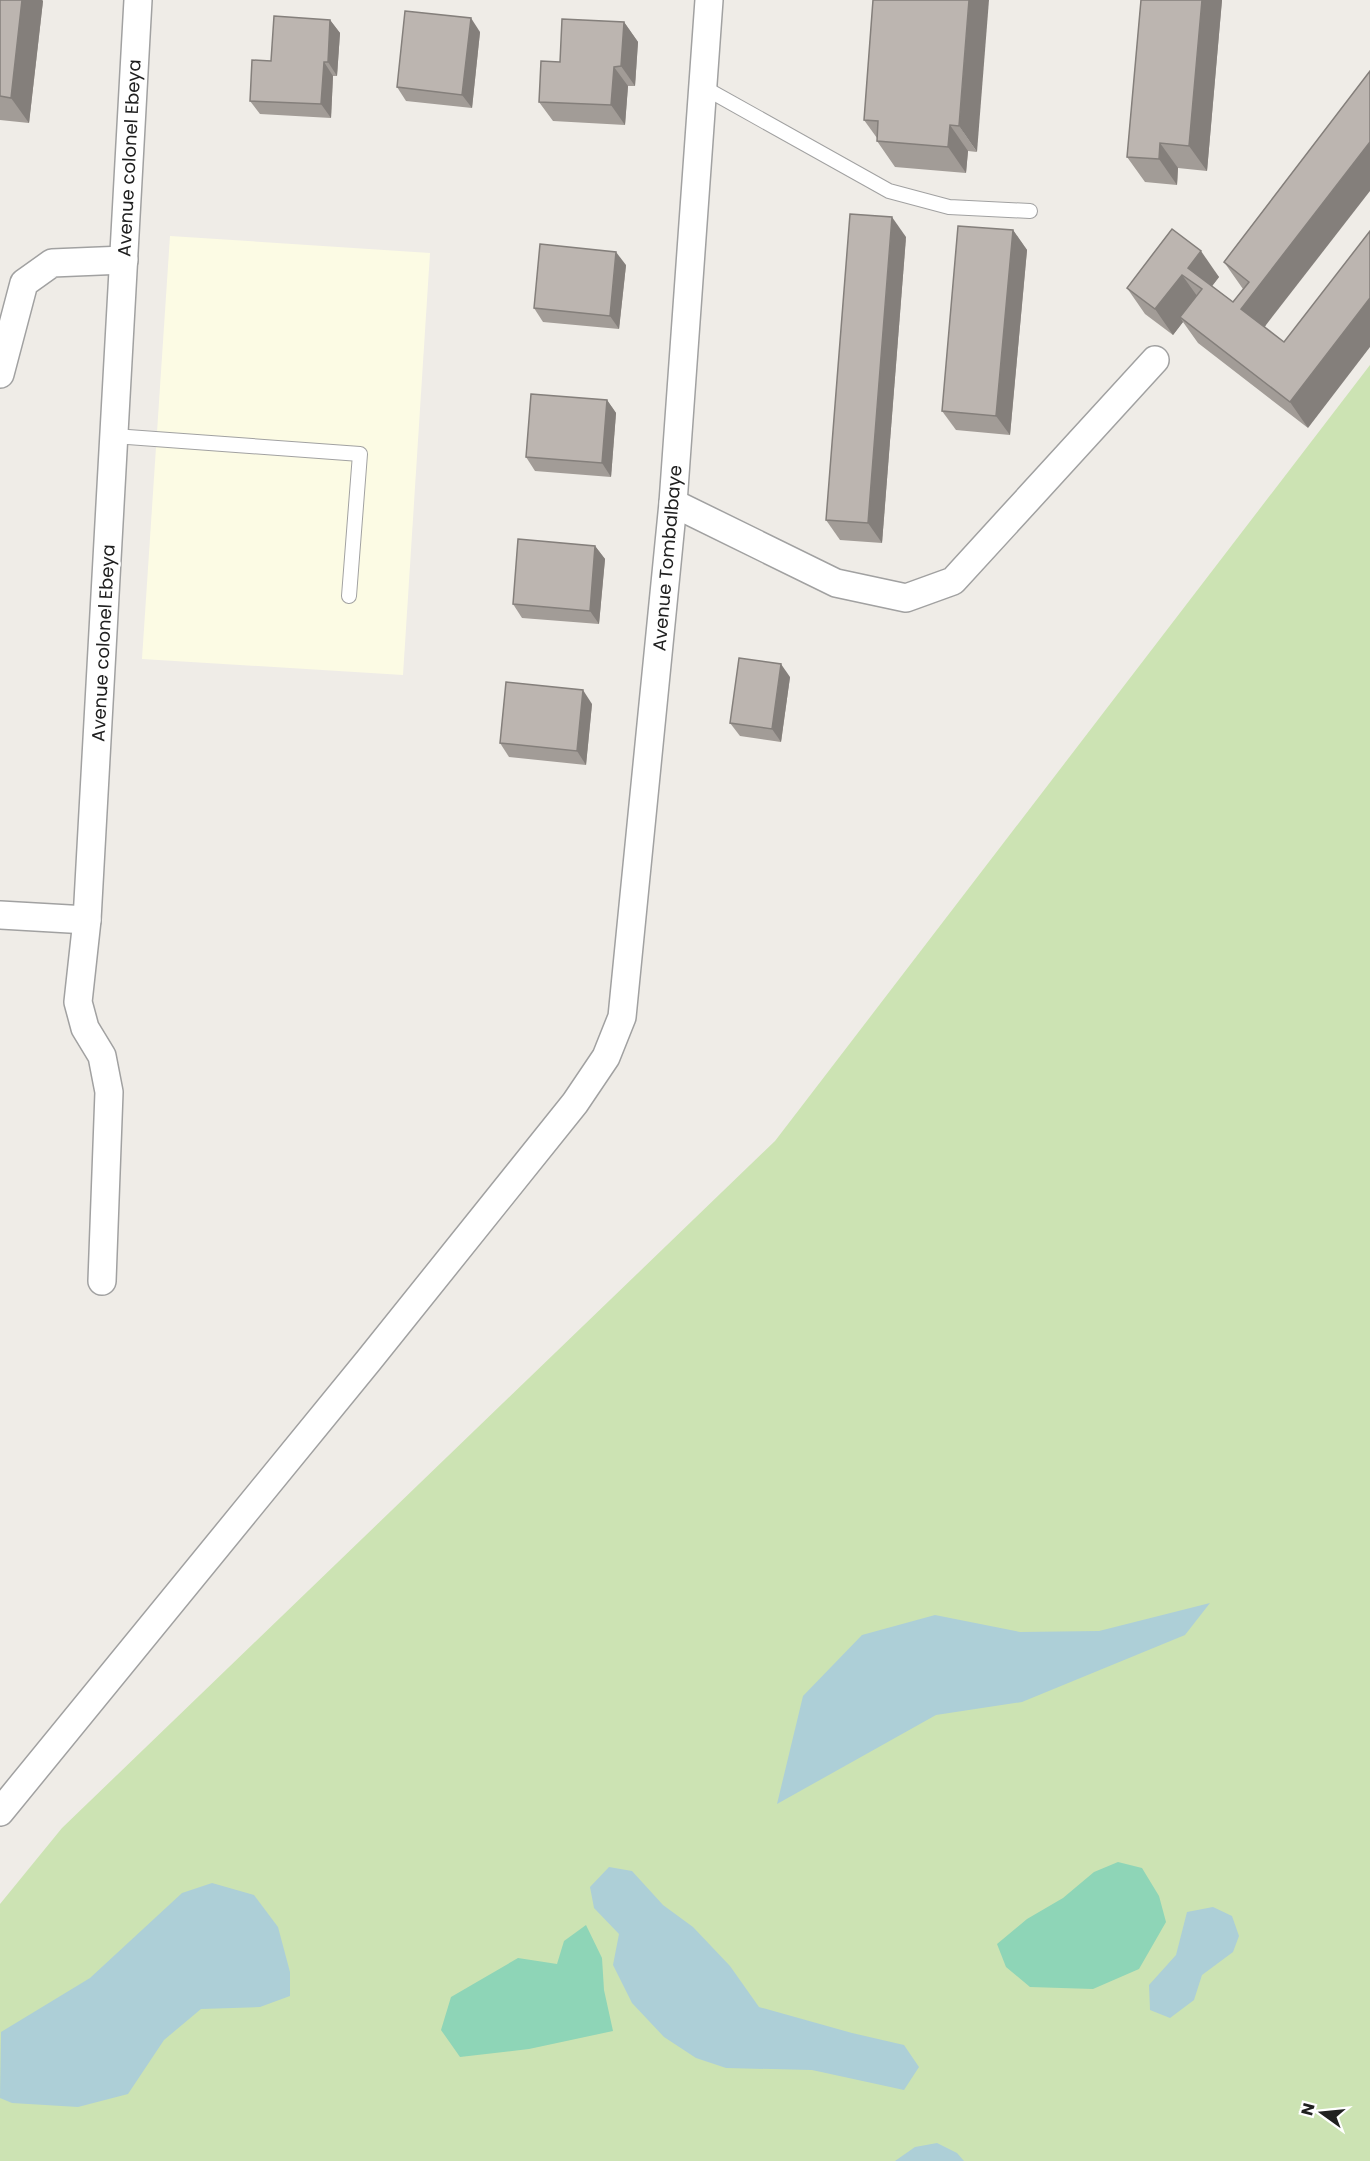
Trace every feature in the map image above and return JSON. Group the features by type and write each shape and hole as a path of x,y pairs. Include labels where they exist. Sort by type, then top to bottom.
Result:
{"street":[{"name":"Avenue colonel Ebeya","path":"102,1281 109,1092 102,1056 85,1028 78,1002 87,920 138,0"},
{"name":"Avenue Tombalbaye","path":"0,1812 369,1360 575,1103 606,1057 622,1017 673,504 709,0"},
{"path":"0,374 24,284 52,263 124,260"},
{"path":"673,504 836,583 906,598 953,581 1155,360"},
{"path":"0,915 87,920"}],"lane":[{"path":"703,87 889,191 949,207 1030,211"},
{"path":"114,436 360,454 349,596"}],"shaded area":[{"path":"170,236 430,253 403,675 142,659"}],"green space":[{"path":"1370,365 1370,2161 0,2161 0,1904 62,1828 775,1141"},
{"path":"1118,1862 1142,1868 1159,1896 1166,1922 1139,1969 1093,1989 1030,1987 1006,1967 997,1944 1027,1919 1063,1898 1094,1872"},
{"path":"586,1925 602,1958 604,1990 613,2031 529,2049 460,2057 441,2030 451,1997 518,1958 557,1964 564,1941"}],"water":[{"path":"1210,1603 1185,1635 1022,1702 936,1715 777,1804 803,1696 862,1635 935,1615 1020,1632 1099,1631"},
{"path":"609,1867 632,1871 663,1905 693,1927 730,1966 759,2007 904,2045 919,2067 904,2090 812,2070 726,2068 696,2058 664,2037 632,2003 613,1965 619,1934 594,1908 590,1887"},
{"path":"212,1883 254,1895 278,1927 290,1972 290,1996 260,2007 201,2009 164,2040 128,2094 78,2107 12,2103 0,2098 1,2032 90,1978 182,1893"},
{"path":"1213,1907 1232,1916 1239,1936 1233,1952 1202,1975 1194,2000 1170,2018 1150,2010 1149,1985 1176,1955 1187,1912"},
{"path":"937,2143 957,2153 964,2161 895,2161 915,2147"}],"building":[{"path":"0,0 22,0 11,98 0,96"},
{"path":"873,0 969,0 959,126 950,125 948,147 877,141 878,121 864,120"},
{"path":"1141,0 1202,0 1189,146 1160,143 1159,159 1127,157"},
{"path":"405,11 471,18 462,95 397,87"},
{"path":"274,16 330,20 328,62 324,62 321,104 250,101 252,60 271,61"},
{"path":"562,19 624,22 621,66 614,67 611,105 539,102 541,61 560,62"},
{"path":"1370,71 1370,142 1241,309 1284,342 1370,231 1370,298 1290,402 1180,317 1202,289 1182,275 1155,309 1127,288 1172,229 1201,251 1188,268 1233,302 1249,282 1224,262"},
{"path":"850,214 892,217 868,523 826,520"},
{"path":"958,226 1013,230 996,416 942,411"},
{"path":"540,244 616,252 610,316 534,308"},
{"path":"531,394 607,400 602,463 526,457"},
{"path":"518,539 595,546 590,611 513,604"},
{"path":"739,658 781,664 772,729 730,723"},
{"path":"506,682 583,690 577,751 500,743"}]}
